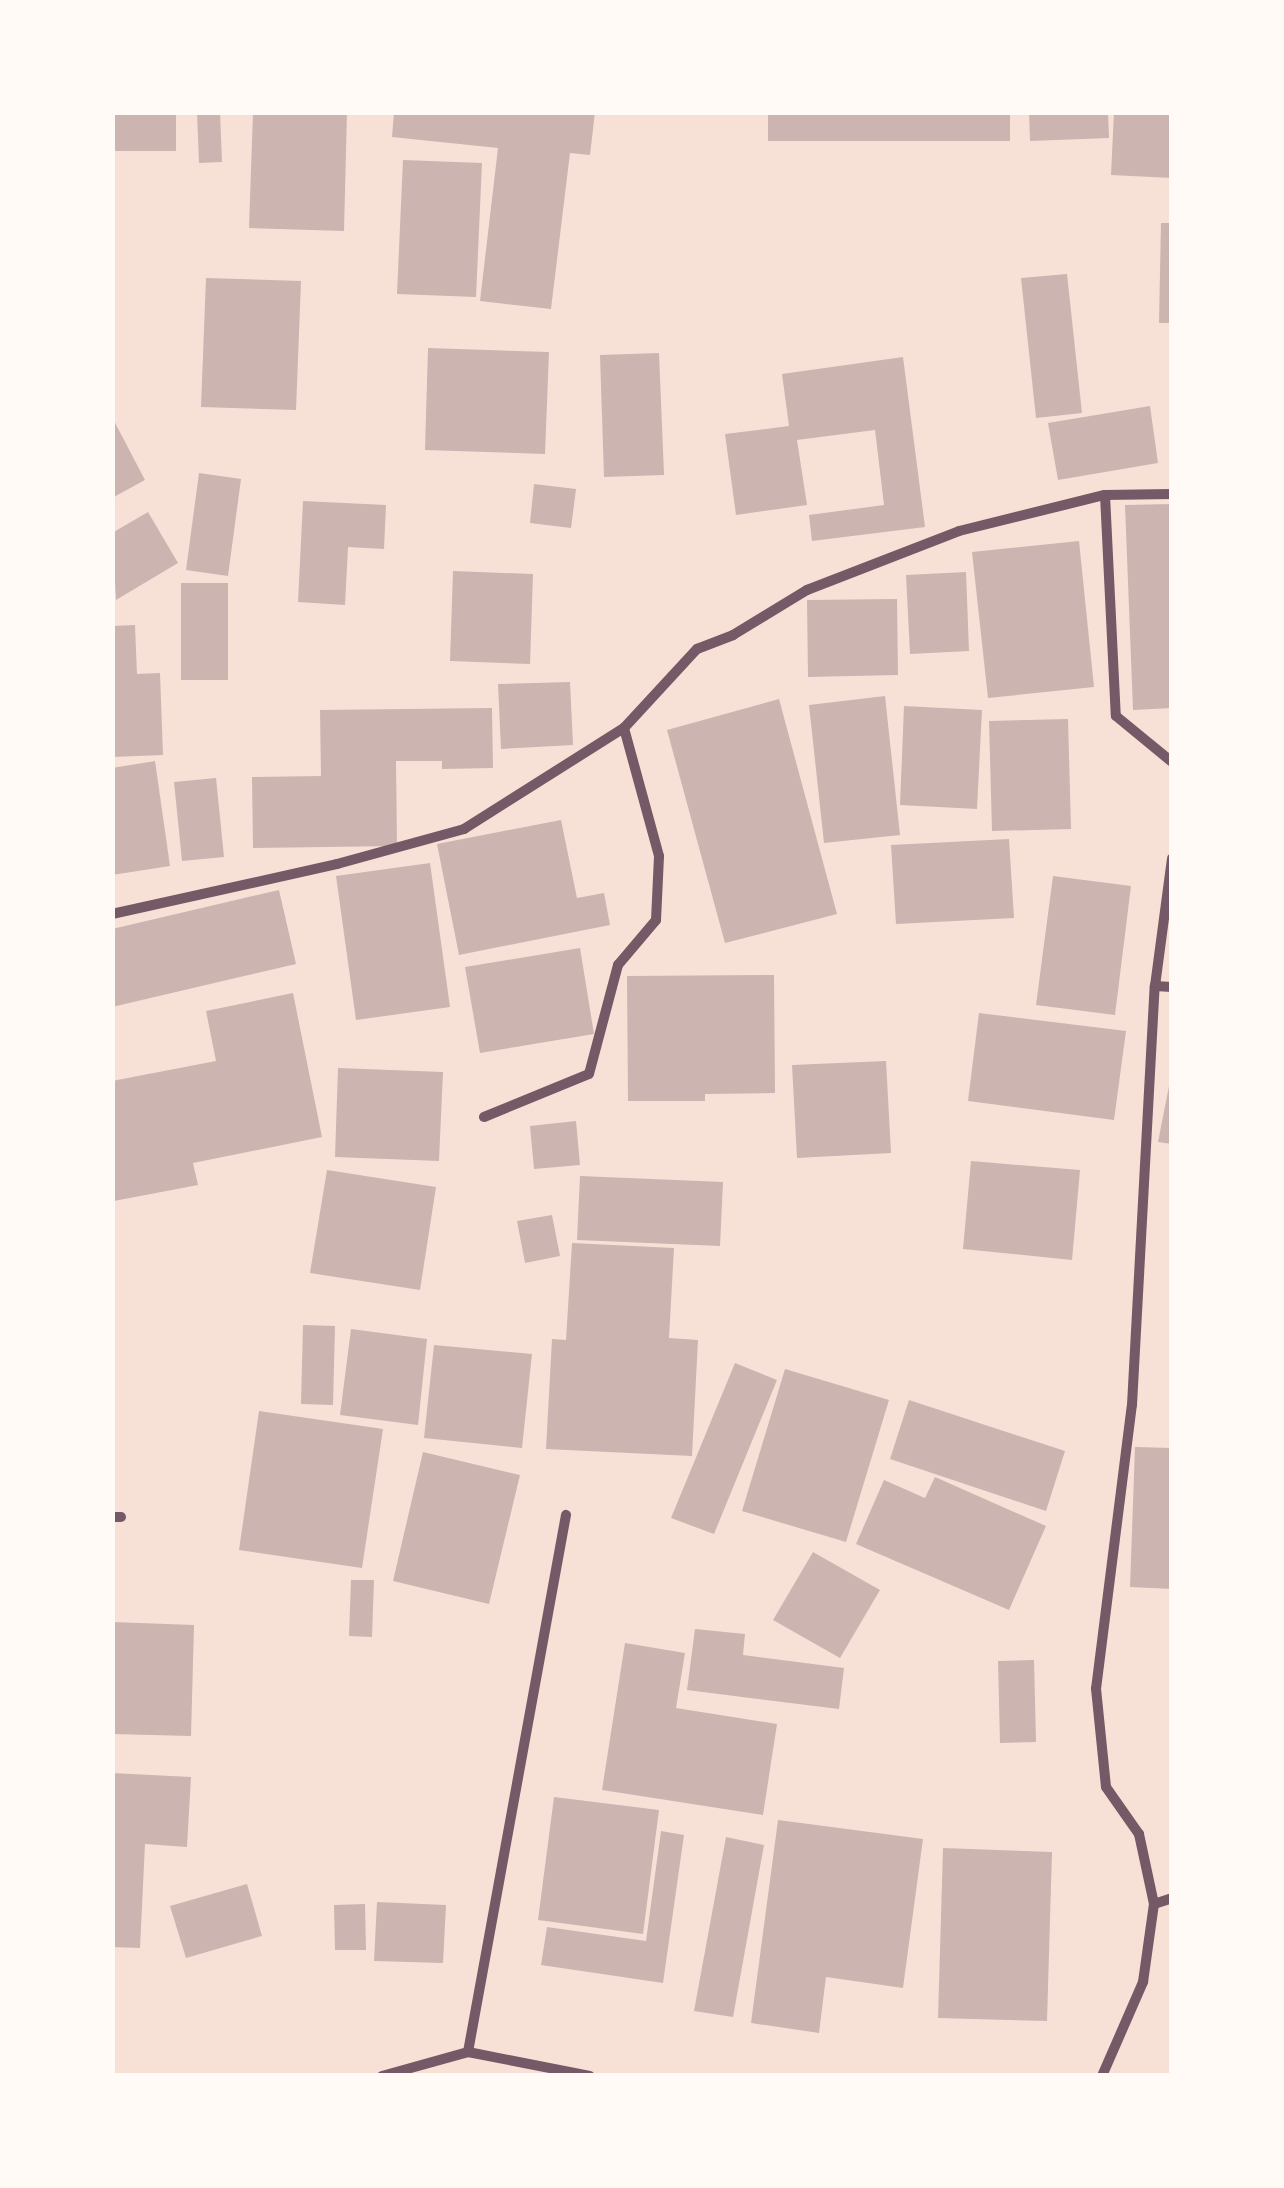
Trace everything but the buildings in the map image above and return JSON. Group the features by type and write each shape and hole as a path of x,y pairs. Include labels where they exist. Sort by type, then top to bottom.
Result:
{"street":[{"path":"112,914 337,864 464,829 624,728 697,649 733,636 806,590 959,532 1104,495 1172,494"},
{"path":"1104,495 1116,716 1172,762"},
{"path":"484,1116 589,1074 618,964 656,920 659,856 624,728"},
{"path":"1102,2076 1143,1982 1154,1904 1139,1834 1106,1788 1096,1689 1132,1405 1155,986 1172,858"},
{"path":"1155,986 1172,987"},
{"path":"468,2052 566,1515"},
{"path":"1154,1904 1172,1898"},
{"path":"382,2076 468,2052 590,2076"}]}
